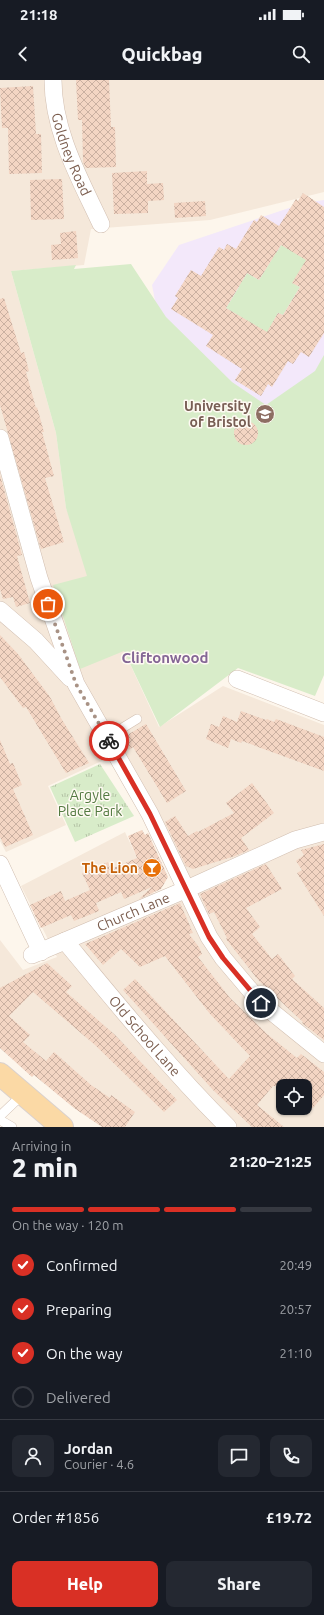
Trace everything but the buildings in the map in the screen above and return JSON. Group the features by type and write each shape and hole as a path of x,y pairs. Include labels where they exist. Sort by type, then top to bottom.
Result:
{"main road":[{"path":"0,1074 62,1127"}],"street":[{"name":"Goldney Road","path":"53,80 53,92 58,122 71,160 101,224"},
{"path":"0,438 39,578 76,684 150,814 209,937 223,958 246,986 268,1009 324,1054"},
{"path":"0,610 36,641 76,684"},
{"path":"237,679 324,713"},
{"name":"Church Lane","path":"0,864 36,954 187,889 295,840 324,832"},
{"name":"Old School Lane","path":"65,942 176,1071 228,1127"}],"lane":[{"path":"106,738 137,719"},
{"path":"0,1116 23,1094"},
{"path":"0,1120 12,1127"}],"shaded area":[{"path":"0,80 324,80 324,192 210,220 91,229 84,265 11,271 56,433 66,508 124,651 159,727 223,686 324,725 324,1127 107,1127 0,1041 0,940 23,970 57,957 21,886 125,832 161,910 198,893 121,752 48,786 66,825 6,852 0,841"},
{"name":"University of Bristol","path":"324,200 324,536 162,337 152,285 179,245 304,203"}],"green space":[{"path":"324,237 293,283 300,287 283,315 278,313 272,324 280,344 264,331 226,308 239,287 239,278 243,280 247,273 259,280 272,259 273,250 277,252 281,245"},
{"path":"131,264 166,317 232,382 266,405 315,371 324,355 324,675 315,696 238,668 160,727 124,651 80,669 53,585 87,576 66,508 56,433 11,271 76,265 74,269"},
{"name":"Argyle Place Park","path":"100,764 134,816 75,842 50,787"}],"way so far":[{"path":"48,604 76,684 109,741"}],"place":[{"name":"University of Bristol","path":"265,414"},
{"name":"The Lion","path":"152,868"}],"district":[{"name":"Cliftonwood","path":"165,657"}],"route":[{"path":"109,741 150,814 209,937 223,958 261,1003"}]}
